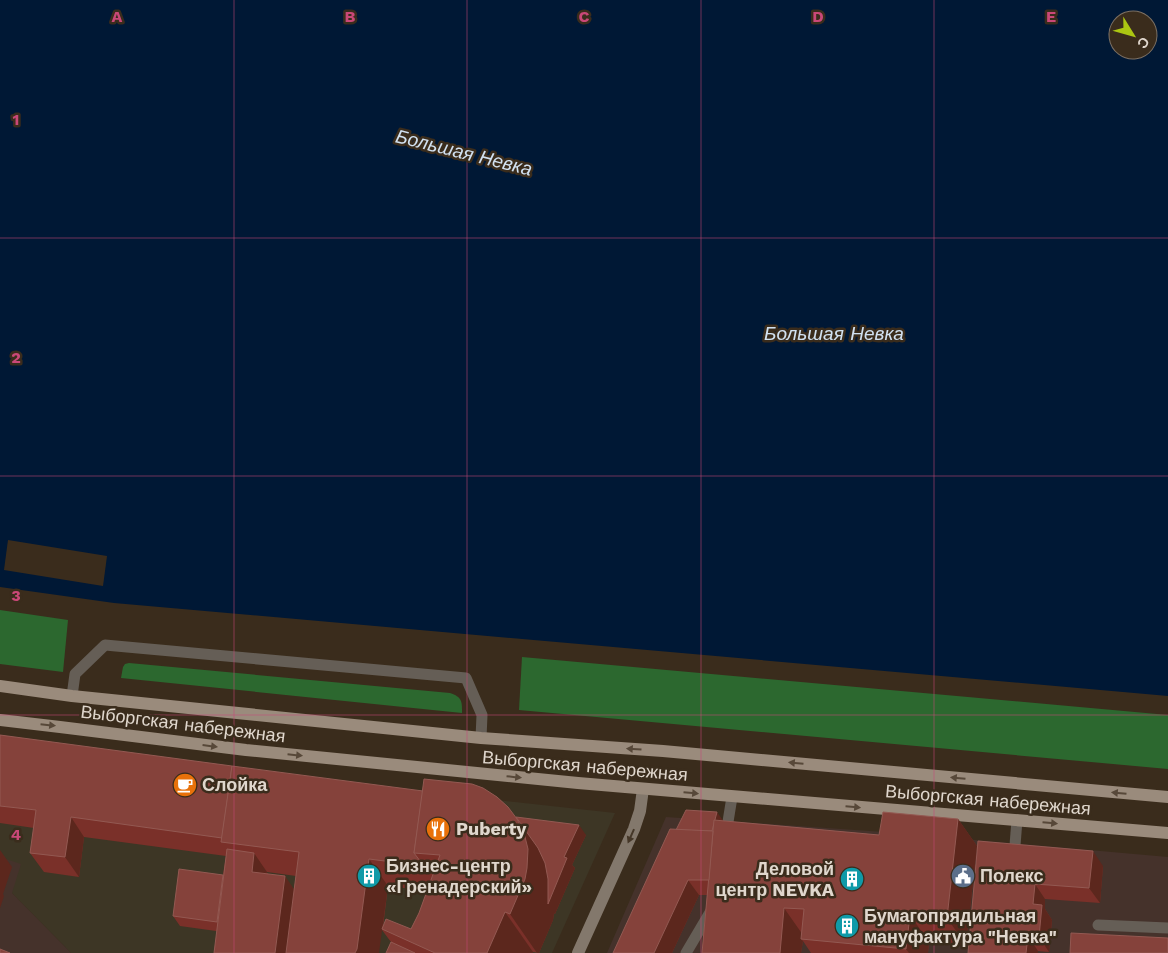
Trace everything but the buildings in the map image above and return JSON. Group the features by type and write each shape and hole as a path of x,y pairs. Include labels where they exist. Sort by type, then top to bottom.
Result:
{"main road":[{"name":"Выборгская набережная","path":"0,686 72,696 481,738 662,751 1168,797"},
{"name":"Выборгская набережная","path":"0,720 246,750 578,783 1168,833"}],"street":[{"path":"578,953 634,828 640,811 643,789"}],"lane":[{"path":"72,696 75,674 105,645 466,678 482,715 481,738"},
{"path":"727,841 732,797"},
{"path":"1014,858 1017,820"},
{"path":"686,953 712,910 714,901"},
{"path":"1098,925 1168,928"}],"shaded area":[{"path":"0,746 615,813 552,953 71,953 12,893 0,857"},
{"path":"666,817 884,832 1168,857 1168,953 607,953"},
{"path":"0,857 21,864 12,893 71,953 0,953"}],"green space":[{"path":"0,610 68,620 63,672 0,664"},
{"path":"522,657 1168,715 1168,769 519,710"},
{"path":"129,663 450,693 461,700 462,713 121,678 123,667"}],"water":[{"name":"Большая Невка","path":"0,0 1168,0 1168,696 114,603 0,587"}],"pier":[{"path":"8,540 107,556 103,586 4,570"}],"place":[{"name":"Слойка","path":"185,785"},
{"name":"Puberty","path":"438,829"},
{"name":"Бизнес-центр «Гренадерский»","path":"369,876"},
{"name":"Полекс","path":"963,876"},
{"name":"Деловой центр NEVKA","path":"852,879"},
{"name":"Бумагопрядильная мануфактура \"Невка\"","path":"847,926"}]}
